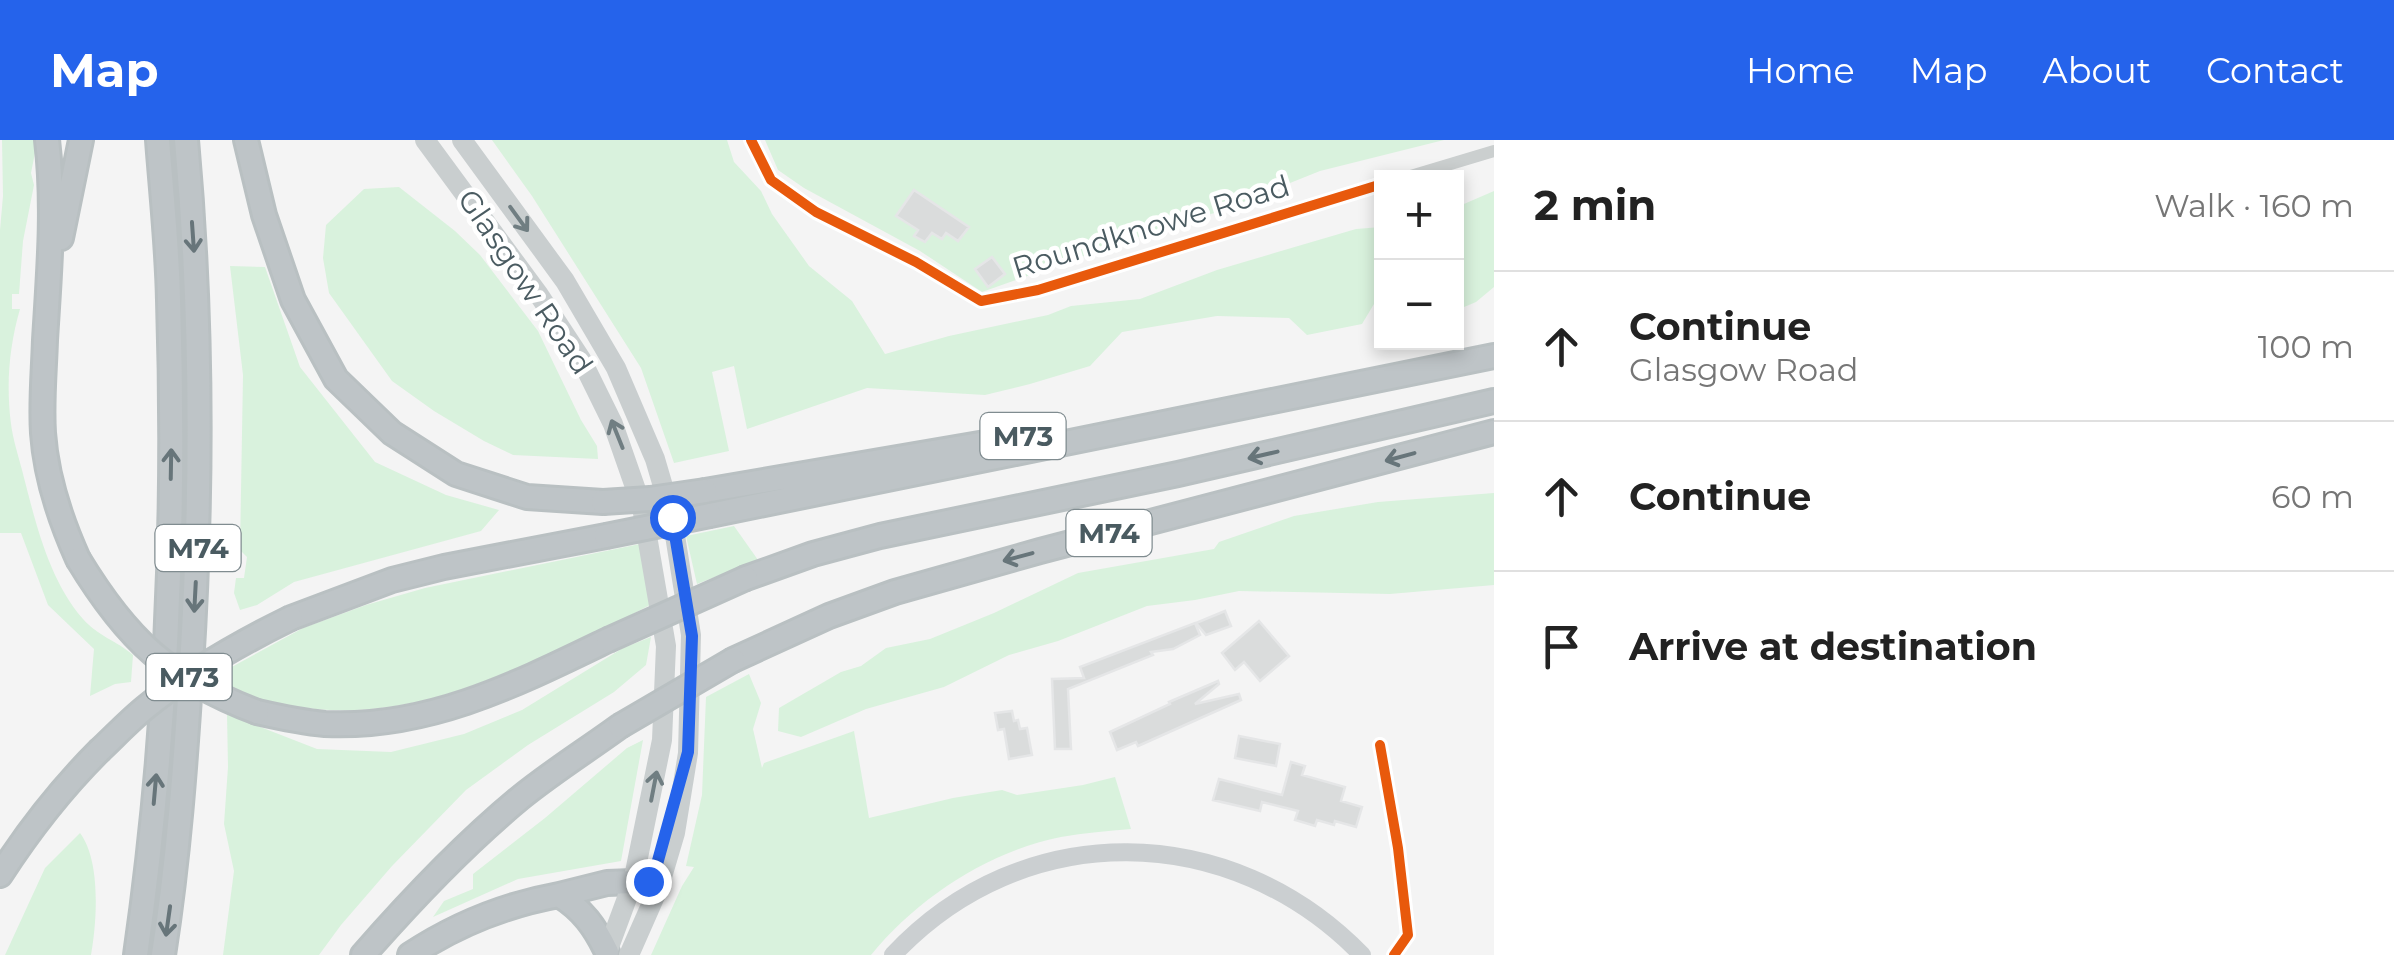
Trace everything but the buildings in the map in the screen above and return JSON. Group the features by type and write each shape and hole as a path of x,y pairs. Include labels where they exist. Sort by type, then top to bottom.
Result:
{"highway":[{"name":"M74","path":"47,140 52,203 42,401 48,468 65,530 78,559 131,634 197,687 257,712 322,724 402,720 472,702 746,578 812,554 1494,401"},
{"name":"M74","path":"45,346 80,140"},
{"name":"M74","path":"136,955 155,788 168,615 169,296 158,140"},
{"name":"M74","path":"163,955 187,742 198,562 200,403 186,140"},
{"name":"M73","path":"246,140 264,215 293,300 336,379 392,433 456,474 527,497 604,502 650,500 1342,386"},
{"name":"M73","path":"0,876 30,829 72,779 166,692 226,652 290,618 392,580 1494,356"},
{"name":"M74","path":"366,955 439,872 521,797 620,726 734,660 894,592 1494,432"},
{"path":"410,955 450,930 500,908 606,884 633,882"},
{"path":"558,895 588,917 614,954"}],"main road":[{"name":"Glasgow Road","path":"425,140 540,295 581,359 614,424 642,507 666,646 662,740 614,954"},
{"name":"Glasgow Road","path":"462,140 565,281 616,368 655,459 672,517 692,636 688,752 675,833 659,887 614,954"},
{"path":"633,882 648,881 654,875 688,752"},
{"path":"894,955 934,918 995,881 1034,865 1105,852 1174,855 1235,870 1326,921 1362,955"}],"street":[{"name":"Roundknowe Road","path":"751,140 771,180 816,212 916,262 982,302 1038,290 1374,186"},
{"path":"1431,170 1494,151"},
{"path":"1380,745 1408,935 1394,955"}],"green space":[{"path":"2,140 34,140 36,148 19,294 12,294 12,309 20,309 9,380 16,447 38,529 61,586 89,625 133,655 131,682 115,684 90,696 94,649 48,605 21,533 0,533"},
{"path":"492,140 727,140 734,162 761,191 772,214 809,266 852,301 885,354 1071,306 1140,299 1217,270 1356,229 1374,228 1374,304 1362,324 1307,335 1289,318 1217,316 1122,332 1090,366 1030,384 985,395 867,388 747,429 734,366 712,372 729,451 674,463 641,368"},
{"path":"765,140 1444,140 1320,171 1218,212 982,292 920,251 778,170"},
{"path":"399,187 480,255 538,331 597,446 598,459 513,455 434,411 392,381 329,293 323,258 326,225 364,189"},
{"path":"1494,191 1494,287 1464,307 1464,260 1464,204"},
{"path":"230,266 265,267 300,367 375,462 446,495 499,510 481,531 294,582 257,605 240,610 234,593 236,578 244,578 247,557 240,550 243,375"},
{"path":"1494,493 1494,585 1390,594 1239,591 1147,606 1058,641 1009,655 944,687 866,709 801,737 778,731 779,708 841,672 861,666 886,648 930,639 1078,573 1214,549 1219,542 1294,516 1378,502"},
{"path":"734,526 758,560 697,584 686,536"},
{"path":"640,544 650,605 521,666 456,691 391,707 323,710 247,696 219,674 303,628 366,605 425,588"},
{"path":"651,637 646,665 614,692 528,745 466,790 392,866 319,955 223,955 234,871 224,824 227,714 317,749 391,752 464,734 522,710 623,648"},
{"path":"749,674 761,703 753,729 762,768 764,763 854,731 869,818 953,798 1002,790 1017,795 1115,777 1131,829 1061,837 981,866 932,897 871,955 651,955 694,867 686,866 702,795 706,697"},
{"path":"643,740 621,861 518,879 433,917 444,901 473,889 473,874 627,748"},
{"path":"80,833 94,875 96,909 91,955 5,955 45,868"}],"cycle path":[{"path":"751,140 771,180 816,212 916,262 981,301 1038,290 1374,186"},
{"path":"1380,745 1408,935 1394,955"}],"route":[{"path":"648,881 654,875 688,752 692,636 672,517"}]}
